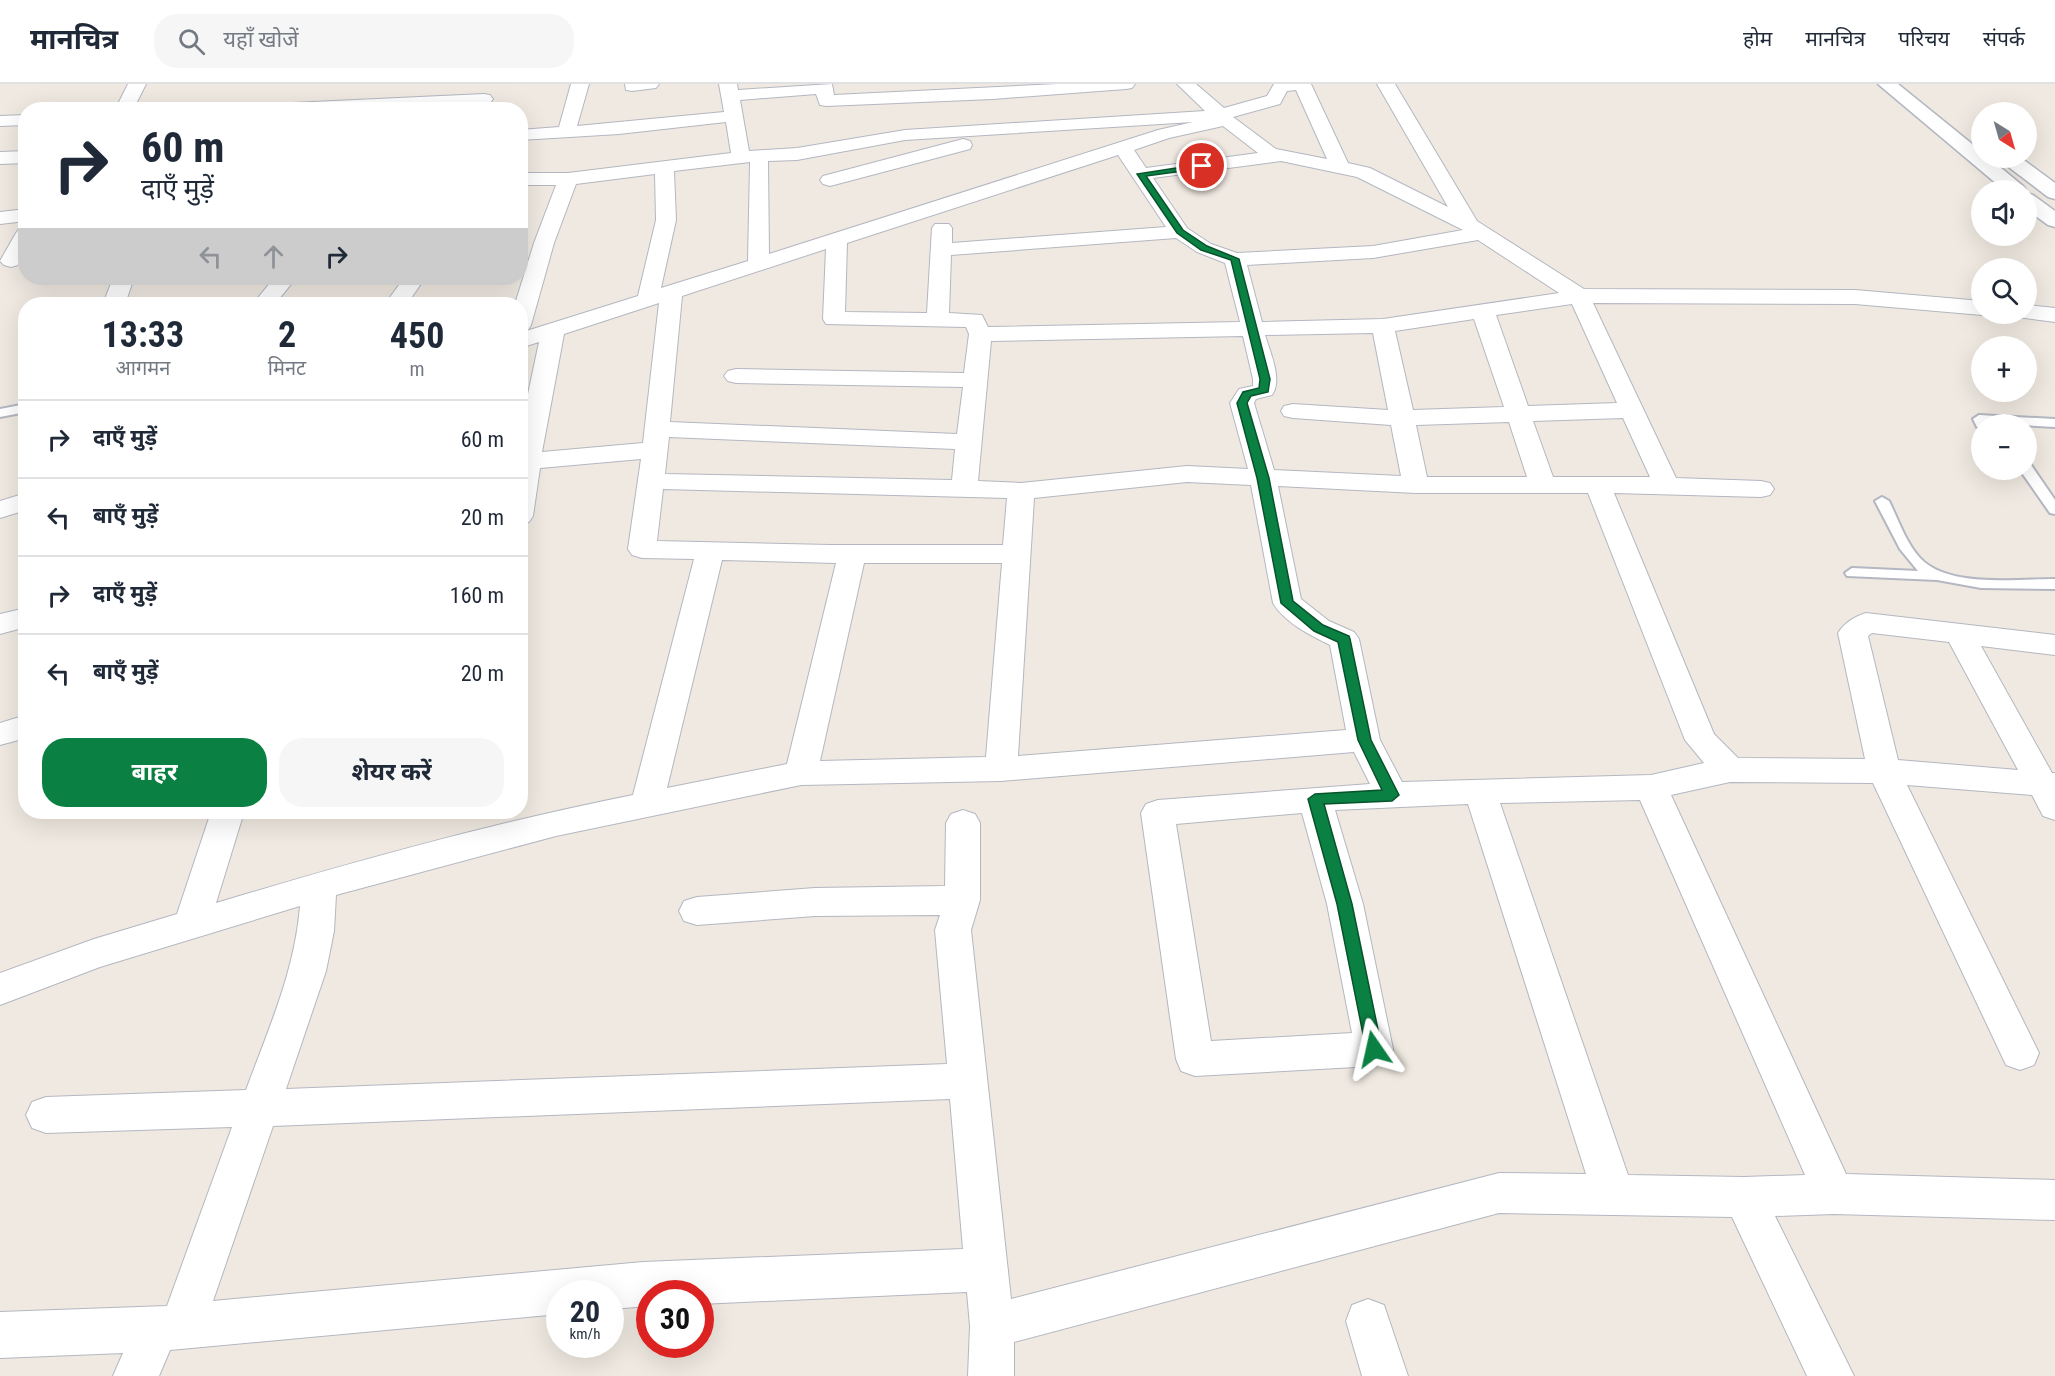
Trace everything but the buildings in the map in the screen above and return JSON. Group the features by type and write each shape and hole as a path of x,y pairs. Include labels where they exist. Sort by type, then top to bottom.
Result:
{"main road":[{"path":"1887,84 2004,180"},
{"path":"1913,105 1941,104"},
{"path":"2022,168 2055,194"},
{"path":"2037,207 2055,221"}],"street":[{"path":"128,102 137,84"},
{"path":"566,133 580,84"},
{"path":"632,86 651,84"},
{"path":"758,264 750,156 733,116 729,90 824,86 826,101 993,94 1126,84"},
{"path":"1186,84 1223,117 1270,153 1363,172 1475,229 1579,296 1667,485"},
{"path":"528,339 1274,100 1281,87 1301,84 1340,167"},
{"path":"1386,84 1475,229"},
{"path":"256,102 262,93"},
{"path":"394,102 484,97"},
{"path":"528,135 619,129 733,116"},
{"path":"528,180 568,179 750,156 797,154 906,135 1223,117"},
{"path":"0,121 18,120"},
{"path":"830,180 1024,127"},
{"path":"1123,148 1180,231 1204,248 1235,259 1373,252 1475,229"},
{"path":"1141,174 1284,155"},
{"path":"0,158 18,157"},
{"path":"664,167 666,220 659,297 656,440 642,549 852,554 1017,554"},
{"path":"528,298 544,243 568,179"},
{"path":"0,218 18,215"},
{"path":"938,320 942,225"},
{"path":"941,250 1180,231"},
{"path":"837,238 834,319 974,320 980,334 964,488"},
{"path":"8,262 18,246"},
{"path":"1235,259 1265,379 1264,390 1247,394 1242,403 1263,478 1287,603 1319,628 1344,639 1365,740 1392,795"},
{"path":"270,297 279,285"},
{"path":"980,334 1383,326 1579,296 1855,297 1971,307"},
{"path":"1483,311 1543,485"},
{"path":"2037,313 2055,315"},
{"path":"1383,326 1416,485"},
{"path":"528,467 553,331"},
{"path":"736,376 975,380"},
{"path":"1293,411 1402,418 1632,410"},
{"path":"529,461 656,440 969,442"},
{"path":"651,481 1021,491 1187,474 1416,485 1667,485 1761,489"},
{"path":"1598,485 1701,740 1730,770"},
{"path":"1001,769 1021,491"},
{"path":"0,510 18,504"},
{"path":"647,804 710,551"},
{"path":"801,773 852,554"},
{"path":"0,624 18,619"},
{"path":"2020,1053 1884,771 1853,633 1866,623 2055,645"},
{"path":"1959,634 2051,792"},
{"path":"0,734 18,728"},
{"path":"0,989 94,954 319,886 556,823 801,773 1001,769 1365,740"},
{"path":"1315,799 1345,904 1374,1049 1195,1059 1158,813 1315,799 1480,791 1651,787 1730,770 1884,771 2051,792"},
{"path":"1651,787 1834,1194"},
{"path":"1480,791 1614,1195"},
{"path":"191,925 225,819"},
{"path":"963,823 962,900 953,930 992,1326 991,1376"},
{"path":"135,1376 169,1328 259,1108 308,971 316,931 319,886"},
{"path":"697,911 815,902 962,900"},
{"path":"46,1115 968,1081"},
{"path":"992,1326 1499,1194 1744,1197 1834,1194 2055,1200"},
{"path":"1744,1197 1831,1376"},
{"path":"0,1335 169,1328 644,1284 986,1270"},
{"path":"1368,1321 1385,1376"}],"lane":[{"path":"0,413 18,410"},
{"path":"2037,422 2055,423"},
{"path":"2034,480 2055,510"},
{"path":"1882,501 1916,563 1936,576"},
{"path":"1852,573 1936,576 1959,581 2055,584"}],"route":[{"path":"1202,166 1141,174 1180,231 1204,248 1235,259 1265,379 1264,390 1247,394 1242,403 1263,478 1287,603 1319,628 1344,639 1365,740 1392,795 1315,799 1345,904 1374,1049"}]}
